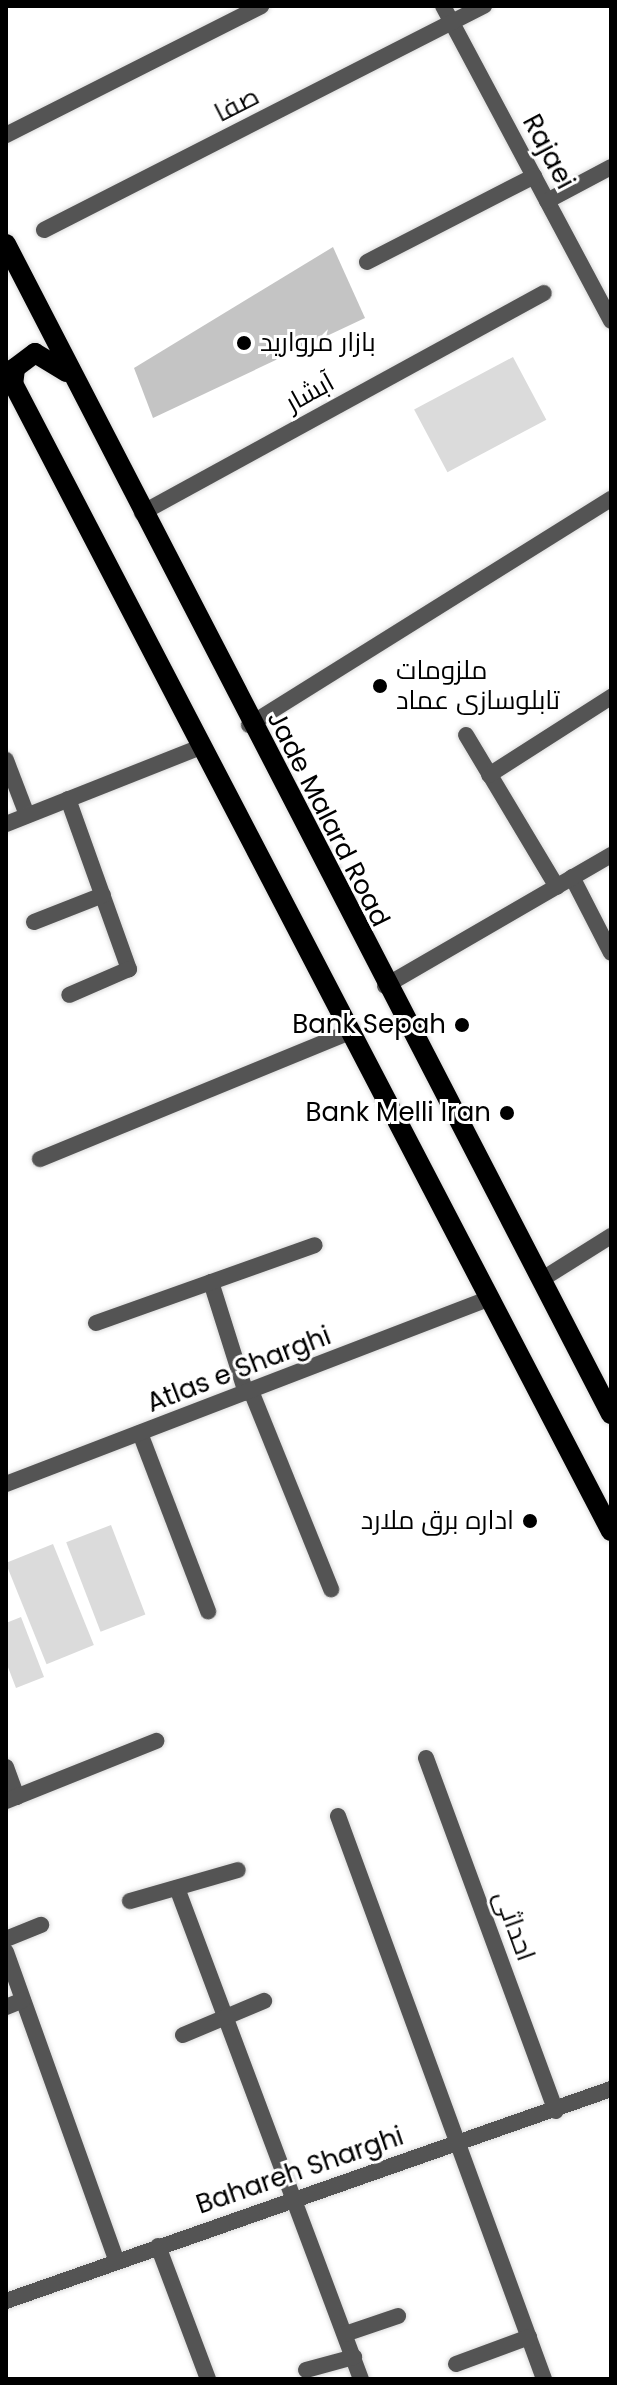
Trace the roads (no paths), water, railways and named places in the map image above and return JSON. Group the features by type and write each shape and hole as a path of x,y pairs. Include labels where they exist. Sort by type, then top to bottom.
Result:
{"main road":[{"name":"Jade Malard Road","path":"6,252 385,986 544,1278 611,1414"},
{"path":"73,378 35,353 15,368 10,377 198,748 611,1531"}],"street":[{"path":"6,135 261,6"},
{"name":"Rajaei","path":"443,6 611,321"},
{"name":"صفا","path":"44,230 484,6"},
{"path":"547,201 611,167"},
{"path":"367,262 534,176"},
{"name":"آبشار","path":"142,513 544,293"},
{"path":"249,725 611,499"},
{"path":"489,775 611,697"},
{"path":"466,735 557,887"},
{"path":"6,824 198,748"},
{"path":"6,760 27,815"},
{"path":"68,799 129,969 69,995"},
{"path":"385,986 611,855"},
{"path":"572,877 611,953"},
{"path":"34,922 103,895"},
{"path":"40,1159 347,1033"},
{"path":"544,1278 611,1236"},
{"path":"96,1323 315,1245"},
{"path":"211,1282 249,1392 331,1589"},
{"name":"Atlas e Sharghi","path":"6,1484 488,1299"},
{"path":"140,1433 208,1611"},
{"path":"6,1767 12,1799 156,1741"},
{"name":"احداثی","path":"426,1758 556,2111"},
{"path":"338,1816 544,2379"},
{"path":"130,1901 238,1870"},
{"path":"177,1888 361,2379"},
{"path":"6,1939 41,1925"},
{"path":"6,1952 116,2260"},
{"path":"6,2007 23,2000"},
{"path":"183,2035 264,2001"},
{"name":"Bahareh Sharghi","path":"6,2301 459,2141 556,2111 611,2089"},
{"path":"158,2246 208,2379"},
{"path":"345,2334 398,2316"},
{"path":"456,2364 529,2337"},
{"path":"306,2370 354,2357"}],"place":[{"name":"بازار مروارید","path":"244,343"},
{"name":"ملزومات تابلوسازی عماد","path":"380,686"},
{"name":"Bank Sepah","path":"462,1025"},
{"name":"Bank Melli Iran","path":"507,1113"},
{"name":"اداره برق ملارد","path":"530,1521"}]}
